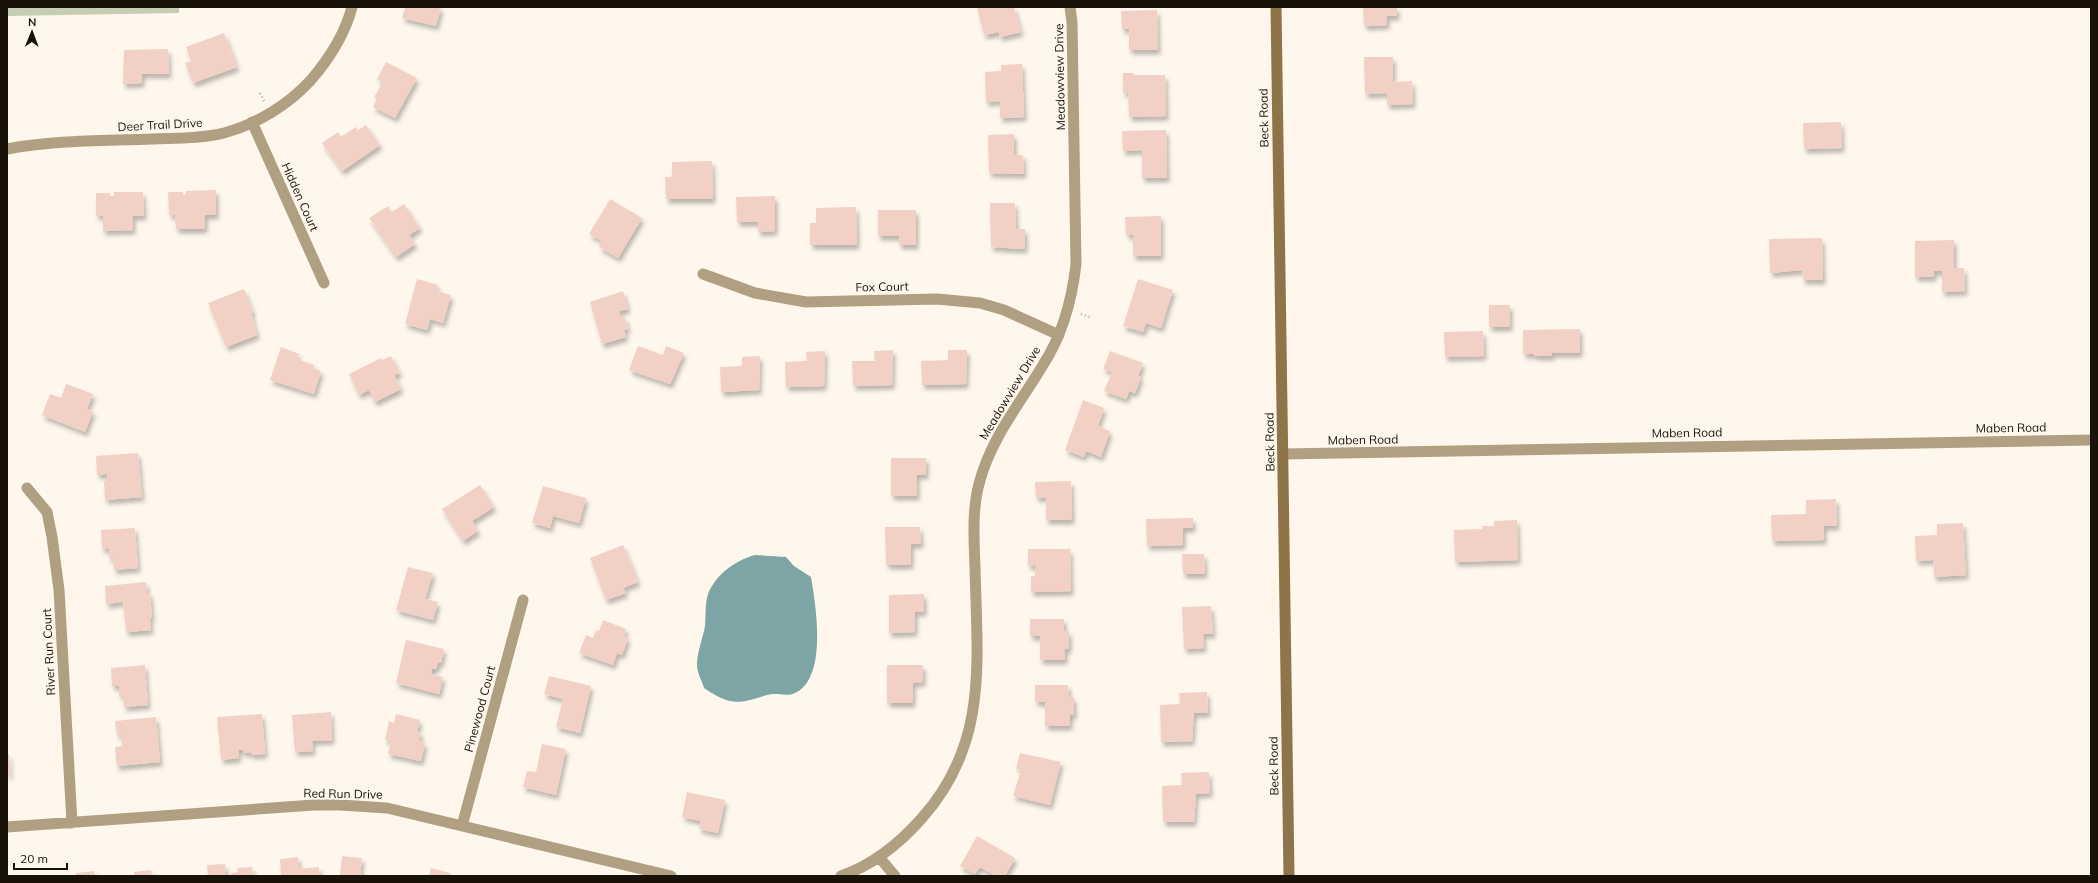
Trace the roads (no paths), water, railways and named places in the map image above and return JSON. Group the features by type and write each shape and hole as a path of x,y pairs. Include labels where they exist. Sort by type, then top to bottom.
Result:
{"main road":[{"name":"Beck Road","path":"1276,7 1289,876"}],"street":[{"name":"Deer Trail Drive","path":"7,150 59,142 200,137 225,132 252,122 276,110 300,91 321,68 338,42 352,7"},
{"name":"Meadowview Drive","path":"879,857 910,832 930,810 952,778 965,750 973,718 976,687 974,543 979,485 986,460 997,437 1044,365 1059,335 1070,304 1076,264 1072,22 1070,7"},
{"name":"Hidden Court","path":"252,122 324,283"},
{"name":"Fox Court","path":"703,274 755,293 806,302 937,299 980,303 1004,310 1059,335"},
{"name":"Maben Road","path":"1283,454 2091,440"},
{"name":"River Run Court","path":"27,488 47,512 52,537 59,590 72,823"},
{"name":"Pinewood Court","path":"462,826 523,600"},
{"name":"Red Run Drive","path":"7,827 340,805 387,808 670,876"},
{"path":"841,876 879,857 895,876"}],"water":[{"path":"755,555 786,557 794,566 811,577 817,622 816,656 813,671 806,683 797,692 790,695 771,694 734,702 721,698 704,688 698,671 697,660 705,626 706,601 710,590 725,570 747,557"}]}
